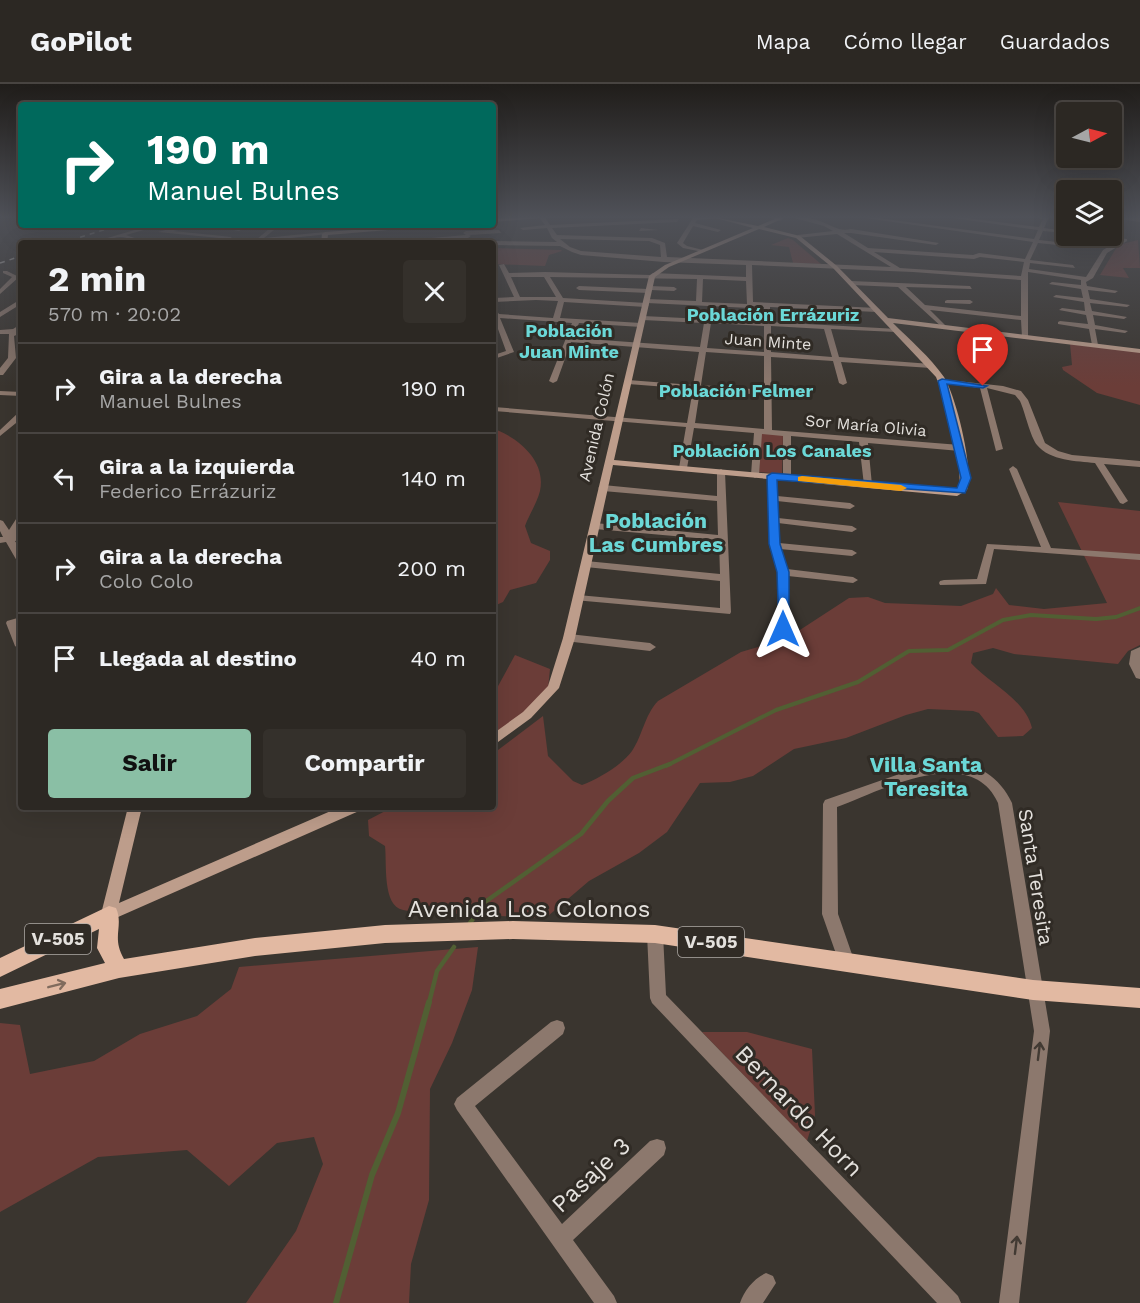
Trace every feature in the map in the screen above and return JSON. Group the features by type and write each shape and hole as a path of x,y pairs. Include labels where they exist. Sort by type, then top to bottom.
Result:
{"main road":[{"name":"V-505","path":"0,968 109,915 107,948 118,969"},
{"name":"Avenida Los Colonos","path":"0,999 118,969 255,947 386,934 513,930 655,934 1033,990 1140,998"}],"street":[{"path":"0,292 16,277 3,273"},
{"path":"653,276 658,273"},
{"path":"749,273 750,305"},
{"path":"609,462 957,493 963,490 966,478 942,381 931,366 841,273"},
{"path":"970,312 970,273 1024,278"},
{"path":"1025,273 1025,337"},
{"path":"1045,273 1088,279"},
{"path":"1093,273 1083,281 1095,345"},
{"path":"545,274 561,300 556,320"},
{"path":"518,298 507,275 749,279"},
{"path":"572,300 583,275"},
{"name":"Avenida Colón","path":"496,738 527,715 553,688 578,598 653,276"},
{"path":"699,304 700,277"},
{"path":"851,283 970,288"},
{"path":"1052,284 1115,291"},
{"path":"900,285 944,327"},
{"path":"579,288 674,289"},
{"path":"1056,297 1127,305"},
{"path":"0,298 18,299"},
{"path":"496,300 518,298 877,310"},
{"path":"0,315 18,301"},
{"path":"917,301 970,302"},
{"path":"596,322 602,302"},
{"path":"767,305 768,432"},
{"path":"923,307 1025,318"},
{"path":"1062,310 1124,317"},
{"path":"496,315 596,322 708,321 896,330"},
{"path":"496,320 510,352 496,356"},
{"path":"887,320 1140,351"},
{"path":"552,381 576,321"},
{"path":"683,468 708,321"},
{"path":"1060,323 1125,331"},
{"path":"827,327 843,383"},
{"path":"0,332 17,331"},
{"path":"0,373 12,358 10,339 17,331"},
{"name":"Juan Minte","path":"568,340 931,366"},
{"path":"12,346 18,346"},
{"path":"942,381 1007,389 1020,394 1041,444 1065,457 1140,464"},
{"path":"628,382 768,393"},
{"path":"983,386 999,449"},
{"path":"0,400 4,394"},
{"name":"Sor María Olivia","path":"496,409 960,448"},
{"path":"0,434 6,424 18,418"},
{"path":"755,475 758,431"},
{"path":"787,433 787,477"},
{"path":"862,440 868,485"},
{"path":"1098,460 1123,501"},
{"path":"1012,469 1048,550"},
{"path":"578,598 726,612 721,472"},
{"path":"772,476 774,544 783,572 783,629"},
{"path":"603,488 722,499"},
{"path":"773,498 850,506"},
{"path":"773,520 852,529"},
{"path":"5,539 18,522"},
{"path":"0,523 5,539 18,555"},
{"path":"595,526 724,538"},
{"path":"774,544 852,553"},
{"path":"944,583 982,582 990,546 1140,557"},
{"path":"586,564 725,578"},
{"path":"783,572 853,580"},
{"path":"18,621 11,624 18,639"},
{"path":"568,638 650,647"},
{"path":"1140,651 1135,654 1135,664 1140,675"},
{"name":"Santa Teresita","path":"847,963 830,914 830,804 942,767 954,766 976,773 1002,794 1033,990"},
{"path":"109,915 134,810"},
{"path":"109,915 347,810"},
{"name":"Bernardo Horn","path":"655,934 658,998 951,1303"},
{"path":"1009,1303 1042,1031 1033,990"},
{"path":"557,1028 463,1104 607,1303"},
{"name":"Pasaje 3","path":"560,1239 657,1148"},
{"path":"750,1303 766,1283"}],"shaded area":[{"path":"1101,273 1126,273 1129,278 1100,275"},
{"path":"1070,344 1140,352 1140,405 1097,393 1063,370 1062,367 1072,365"},
{"path":"496,430 506,434 523,446 530,453 539,471 540,491 525,526 531,543 550,551 550,560 536,583 510,590 503,602 496,605 498,489"},
{"path":"761,433 783,435 782,474 759,472"},
{"path":"1058,502 1140,511 1140,645 1128,651 1118,664 1014,654 993,648 973,653 971,663 1015,700 1028,718 1032,728 1023,736 998,737 979,713 973,711 928,709 846,738 794,749 753,776 730,782 700,783 667,832 639,853 589,881 548,916 538,918 412,911 396,907 392,901 387,883 385,846 369,836 368,820 387,810 496,810 496,751 543,716 548,756 573,781 582,785 609,771 628,756 658,701 741,652 786,639 849,598 868,597 885,603 961,606 993,594 996,588 1009,605 1044,609 1107,603"},
{"path":"515,655 550,669 547,699 496,735 497,688"},
{"path":"478,947 472,990 452,1043 430,1089 429,1200 411,1264 409,1303 246,1303 296,1231 323,1164 314,1137 277,1143 229,1186 187,1150 98,1157 0,1212 0,1023 20,1025 30,1074 94,1061 140,1034 197,1016 231,989 239,967"},
{"path":"702,1032 747,1032 812,1049 815,1115 807,1141"}],"building":[{"path":"966,333 979,333 989,343 976,343"}],"waterway":[{"path":"670,764 776,710 858,682 909,651 948,650 1003,620 1031,615 1096,619 1116,617 1140,608"},
{"path":"470,923 485,902 581,834 608,801 633,778 670,764"},
{"path":"666,766 670,764"},
{"path":"429,1003 437,971 454,947"},
{"path":"336,1303 372,1175 398,1113 429,1002"}],"slow traffic":[{"path":"802,479 901,488"}],"district":[{"name":"Población Errázuriz","path":"773,315"},
{"name":"Población Juan Minte","path":"569,341"},
{"name":"Población Felmer","path":"736,391"},
{"name":"Población Los Canales","path":"772,451"},
{"name":"Población Las Cumbres","path":"656,533"},
{"name":"Villa Santa Teresita","path":"926,777"}],"route":[{"path":"783,629 783,572 774,544 772,476 957,493 964,488 966,478 960,445 942,381 983,386"}]}
